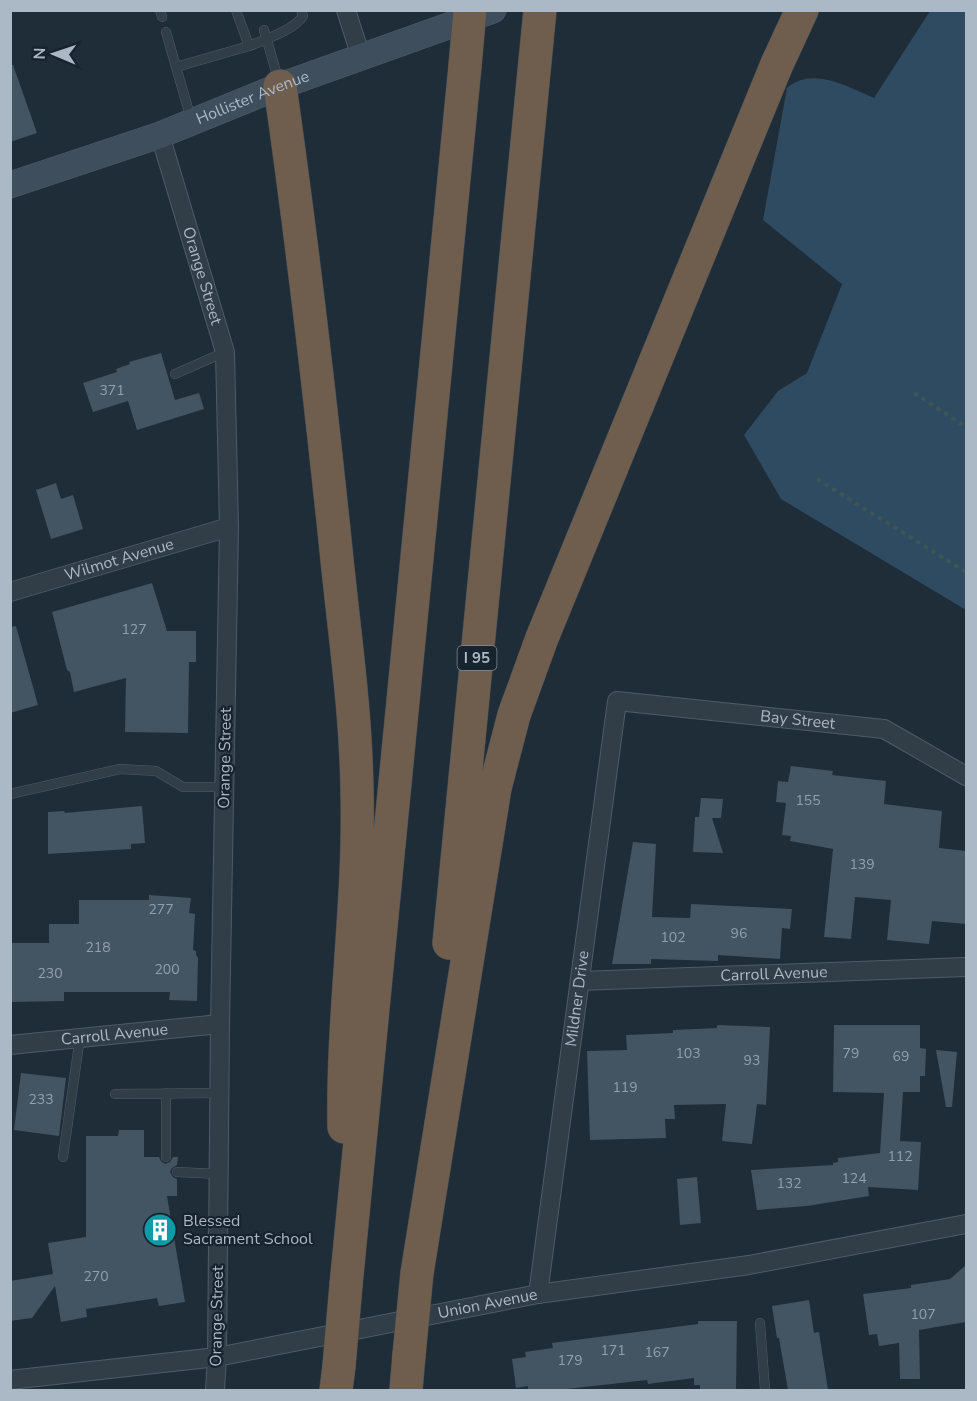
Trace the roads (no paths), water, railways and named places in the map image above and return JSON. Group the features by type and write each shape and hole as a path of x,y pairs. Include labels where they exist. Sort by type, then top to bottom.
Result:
{"highway":[{"path":"338,1378 470,10"},
{"path":"777,64 782,34 782,10"},
{"path":"417,1273 495,788 514,715 542,638 777,64 802,10"},
{"name":"I 95","path":"406,1390 538,26"},
{"path":"280,86 313,343 355,749 356,859 343,1082 346,1285"}],"main road":[{"name":"Hollister Avenue","path":"10,185 160,135 280,86 494,10"}],"street":[{"path":"346,10 362,57"},
{"name":"Orange Street","path":"160,135 225,352 229,527 220,1024 218,1357 215,1390"},
{"name":"Wilmot Avenue","path":"10,592 229,527"},
{"name":"Bay Street","path":"617,701 884,729 966,776"},
{"name":"Mildner Drive","path":"538,1294 617,701"},
{"name":"Carroll Avenue","path":"579,981 966,967"},
{"name":"Carroll Avenue","path":"10,1045 220,1024"},
{"name":"Union Avenue","path":"10,1380 218,1357 538,1294 749,1266 966,1224"}],"lane":[{"path":"236,10 249,46"},
{"path":"176,67 249,46 266,34 299,22 303,16 301,10"},
{"path":"166,32 192,122"},
{"path":"266,34 280,86"},
{"path":"175,374 225,352"},
{"path":"10,794 120,770 156,771 183,787 224,787"},
{"path":"63,1157 80,1037"},
{"path":"166,1093 166,1157"},
{"path":"115,1094 220,1093"},
{"path":"177,1172 219,1174"},
{"path":"760,1323 765,1390"}],"water":[{"path":"930,11 966,11 966,610 781,499 744,435 778,391 807,373 842,284 763,220 787,88 807,79 819,79 842,84 874,98"}],"place":[{"name":"Blessed Sacrament School","path":"160,1230"}]}
